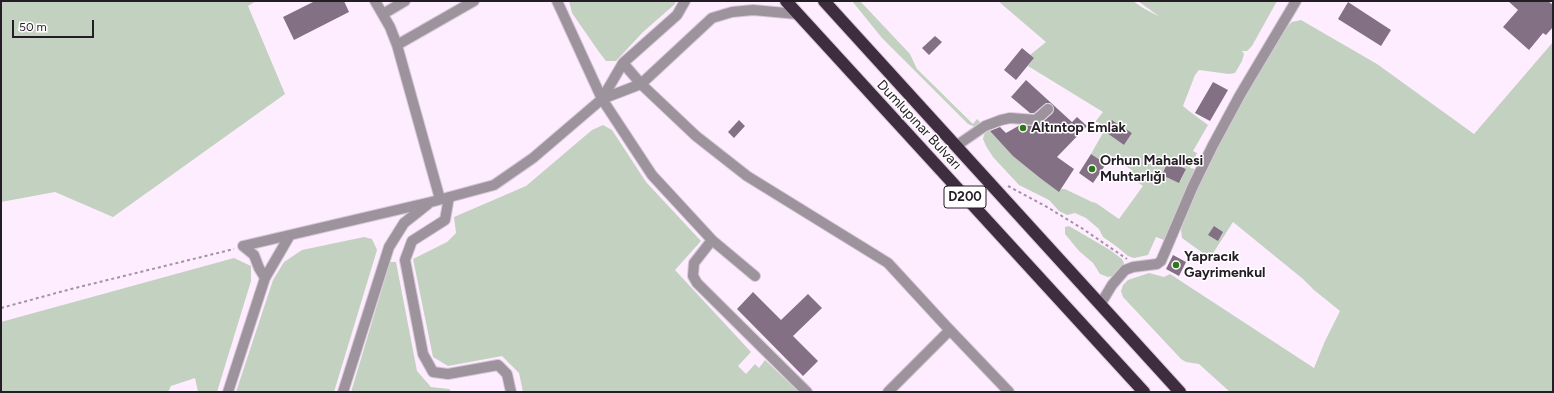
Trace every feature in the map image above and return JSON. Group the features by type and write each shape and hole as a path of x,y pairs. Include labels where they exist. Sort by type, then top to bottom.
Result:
{"highway":[{"name":"Dumlupınar Bulvarı","path":"786,1 1144,392"},
{"name":"Dumlupınar Bulvarı","path":"824,1 1180,392"}],"street":[{"path":"375,1 384,14 397,45 445,220 412,241 405,260 422,354 433,372 448,374 498,365 507,374 511,392"},
{"path":"384,14 405,1"},
{"path":"397,45 474,1"},
{"path":"557,1 602,99 652,175 712,240 755,276"},
{"path":"243,246 494,185 533,158 602,99 623,63 677,15 685,1"},
{"path":"1100,305 1112,285 1125,270 1157,264 1162,261 1193,186 1240,95 1295,3 1305,1"},
{"path":"602,99 641,84 712,18 732,12 752,10 797,14"},
{"path":"623,63 641,84 696,136 747,176 888,263 1009,392"},
{"path":"956,146 985,126 1010,118 1036,120 1048,109"},
{"path":"343,392 389,247 404,223 440,199"},
{"path":"228,392 265,278 290,235"},
{"path":"712,240 694,262 693,276 698,283 807,392"},
{"path":"243,246 254,255 265,278"},
{"path":"888,392 950,330"}],"path":[{"path":"1005,184 1036,200 1083,229 1126,259 1142,266"},
{"path":"1,308 156,267 243,246"}],"green space":[{"path":"1,1 256,1 248,6 285,94 113,217 55,192 1,202"},
{"path":"569,1 676,1 675,4 643,32 616,61 606,61 572,13"},
{"path":"852,1 860,1 910,54 917,69 973,124 977,119 983,125 975,127 968,124 882,38"},
{"path":"998,1 1133,1 1160,17 1138,1 1277,1 1252,46 1247,51 1242,51 1244,54 1242,61 1235,73 1229,74 1199,70 1195,75 1183,106 1208,125 1193,151 1197,153 1190,168 1195,169 1164,240 1156,237 1148,255 1134,258 1128,256 1103,237 1099,229 1086,218 1075,213 1067,215 1059,211 1049,200 1019,185 993,157 986,146 983,139 986,132 989,130 1014,156 1040,178 1059,191 1061,189 1065,189 1096,203 1119,219 1143,186 1136,181 1132,170 1106,153 1101,161 1091,154 1104,131 1124,145 1132,133 1113,120 1107,128 1098,122 1095,122 1103,112 1028,66 1034,58 1030,55 1046,42","holes":["1168,161 1186,169 1180,182 1162,175"]},
{"path":"1301,20 1377,64 1474,134 1553,42 1553,392 1230,392 1199,364 1186,362 1181,359 1123,297 1121,291 1123,285 1128,280 1149,273 1164,277 1170,274 1314,368 1340,311 1233,222 1210,258 1182,238 1181,229 1202,174 1217,141 1283,30 1292,22"},
{"path":"603,125 612,130 646,182 701,241 675,270 751,352 738,366 746,374 755,364 759,368 765,360 799,392 523,392 519,373 502,356 448,366 433,357 413,259 447,242 456,233 454,217 526,186 592,130"},
{"path":"1069,226 1110,250 1122,259 1124,263 1121,270 1113,276 1108,277 1100,274 1093,263 1079,251 1065,234 1065,227"},
{"path":"364,237 372,239 377,250 334,392 236,392 273,280 284,262 302,250"},
{"path":"234,258 251,266 251,281 217,392 198,392 195,378 171,386 168,392 1,392 1,322"},
{"path":"390,262 396,262 417,371 431,387 449,389 452,392 351,392"}],"building":[{"path":"315,1 344,1 349,12 294,40 283,17"},
{"path":"1508,1 1548,1 1553,5 1553,27 1546,35 1543,33 1529,50 1503,27 1518,10"},
{"path":"1348,2 1391,30 1381,46 1338,19"},
{"path":"935,36 942,42 929,55 922,48"},
{"path":"1022,48 1034,58 1016,80 1004,70"},
{"path":"1026,80 1072,122 1077,117 1087,126 1057,157 1074,169 1059,192 1013,156 990,131 1000,127 1006,133 1020,125 1038,126 1053,113 1054,108 1050,103 1046,103 1034,113 1030,113 1011,97"},
{"path":"1213,82 1228,90 1210,121 1195,113"},
{"path":"739,120 745,126 734,138 728,132"},
{"path":"1112,120 1132,133 1124,145 1104,131"},
{"name":"Orhun Mahallesi Muhtarlığı","path":"1091,154 1106,164 1093,183 1079,173"},
{"path":"1168,161 1186,169 1179,183 1162,175"},
{"path":"1214,226 1223,232 1218,241 1208,235"},
{"name":"Yapracık Gayrimenkul","path":"1173,255 1186,262 1179,276 1166,269"},
{"path":"753,292 781,320 808,294 822,308 793,336 818,361 803,376 737,309"}],"place":[{"name":"Altıntop Emlak","path":"1023,128"},
{"name":"Orhun Mahallesi Muhtarlığı","path":"1092,169"},
{"name":"Yapracık Gayrimenkul","path":"1176,265"}]}
